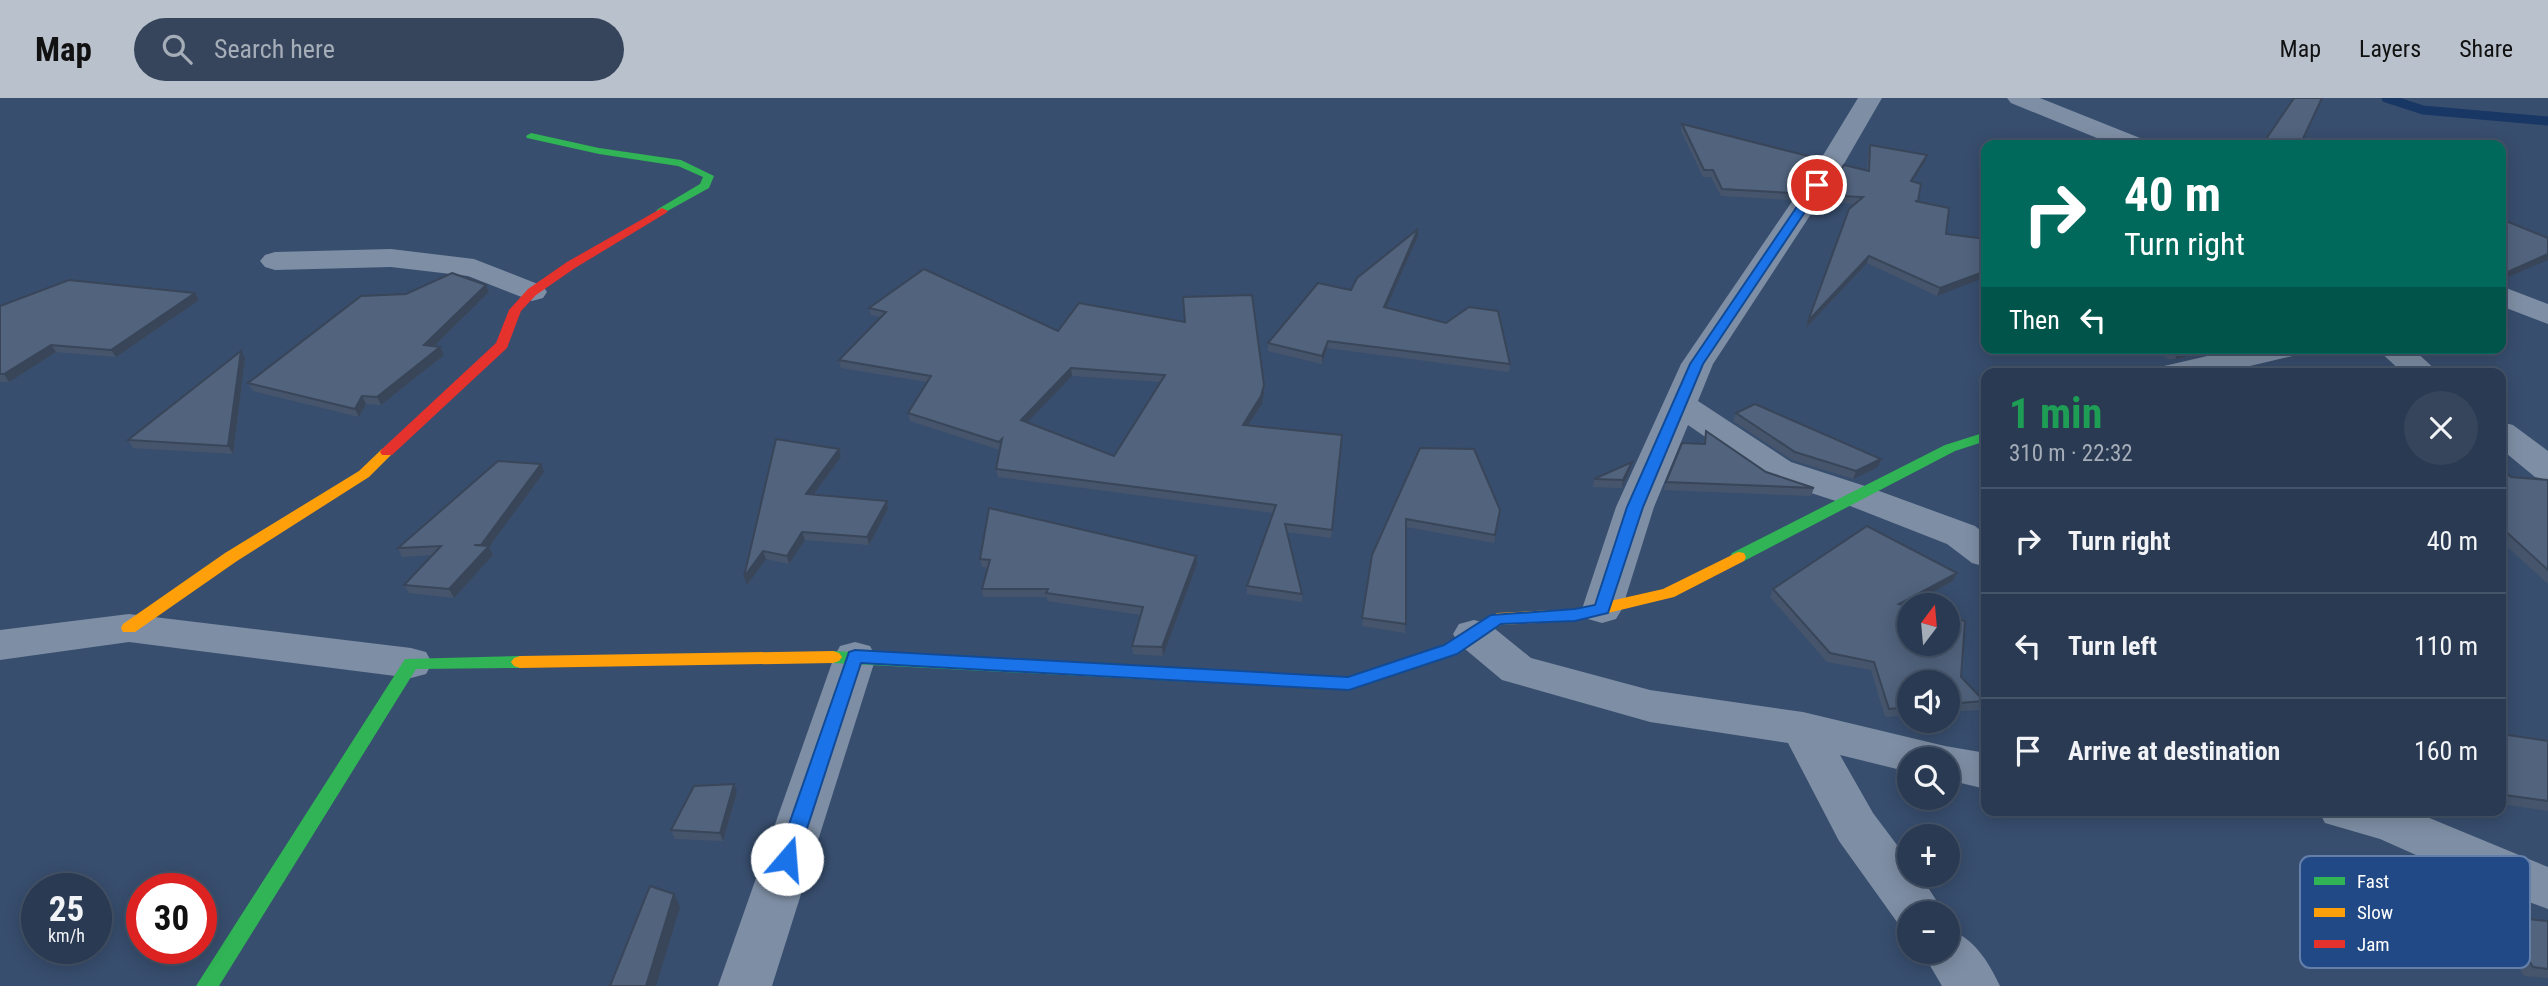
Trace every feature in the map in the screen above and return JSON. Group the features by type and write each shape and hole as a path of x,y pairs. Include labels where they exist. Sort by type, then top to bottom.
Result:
{"street":[{"path":"1602,609 1635,507 1697,364 1832,162 1870,98"},
{"path":"2019,98 2124,140"},
{"path":"129,628 230,557 364,474 502,345 516,310 532,292 583,258 705,186 709,176 681,163 599,151 531,136"},
{"path":"275,261 391,258 474,268 532,292"},
{"path":"2506,297 2548,315"},
{"path":"2506,327 2548,323"},
{"path":"2198,368 2260,354"},
{"path":"2399,354 2417,368"},
{"path":"1680,404 1778,470 1858,496 1961,535 1981,550"},
{"path":"2506,436 2548,469"},
{"path":"0,645 129,628 411,663 855,657 1349,684 1450,650 1497,619 1575,615 1668,593 1950,449 1981,438"},
{"path":"1474,634 1517,669 1530,673 1650,706 1803,729 1897,751"},
{"path":"745,986 855,657"},
{"path":"207,986 411,663"},
{"path":"1803,729 1856,827 1910,901"},
{"path":"1960,766 1981,770"},
{"path":"2381,817 2467,856"},
{"path":"2530,882 2548,888"},
{"path":"1957,964 1973,986"}],"building":[{"path":"2294,98 2322,98 2302,140 2265,140"},
{"path":"1682,124 1816,158 1792,193 1722,189 1713,170 1704,170"},
{"path":"1870,145 1927,155 1911,181 1921,184 1918,201 1915,201 1949,208 1946,234 1981,238 1981,273 1940,288 1869,256 1808,321 1849,209 1863,197 1824,195 1844,165 1869,171"},
{"path":"2506,221 2548,238 2548,254 2506,273"},
{"path":"1418,229 1384,307 1446,323 1469,307 1498,311 1510,364 1328,341 1322,356 1268,343 1318,283 1351,290 1357,278"},
{"path":"924,269 1058,331 1079,303 1185,322 1183,297 1252,295 1264,385 1261,396 1243,425 1342,435 1332,530 1285,524 1302,594 1247,586 1276,505 996,469 1002,439 999,442 908,413 931,376 839,360 886,312 869,308","holes":["1071,368 1165,375 1114,456 1021,420"]},
{"path":"452,273 486,285 424,345 440,347 377,397 362,396 355,409 248,383 361,296 406,294"},
{"path":"69,280 195,293 111,350 51,345 0,374 0,306"},
{"path":"241,351 228,446 128,440"},
{"path":"1755,404 1881,459 1856,471 1795,452 1736,413"},
{"path":"1706,431 1766,472 1814,488 1666,482 1682,443 1705,444"},
{"path":"776,439 839,449 806,494 887,501 867,537 802,532 787,556 763,551 744,577"},
{"path":"1420,448 1474,449 1500,510 1495,535 1406,519 1406,624 1362,618 1372,555"},
{"path":"498,461 541,464 481,545 474,545 489,546 449,589 404,585 441,546 398,548"},
{"path":"1632,462 1623,480 1594,479"},
{"path":"2506,472 2511,477 2548,480 2548,570 2506,532"},
{"path":"989,508 1196,556 1162,647 1132,646 1143,607 1046,593 1048,589 982,589 990,560 980,559"},
{"path":"1867,526 1957,573 1920,593 1897,593 1897,656 1960,656 1960,620 1965,621 1961,677 1981,698 1981,701 1960,703 1960,670 1897,670 1897,708 1889,709 1874,662 1830,653 1773,589"},
{"path":"2506,735 2548,741 2548,801 2506,795"},
{"path":"734,784 720,833 671,830 694,786"},
{"path":"650,886 674,894 646,986 610,986"},
{"path":"2530,919 2548,921 2548,969 2533,967 2530,962"}],"waterway":[{"path":"2386,98 2423,110 2548,121"}],"traffic: fast":[{"path":"531,136 599,151 681,163 709,176 705,186 662,211"},
{"path":"1738,557 1950,448 1981,438"},
{"path":"833,657 1349,684 1450,650 1472,635"},
{"path":"207,986 411,663 520,662"}],"traffic: slow":[{"path":"129,628 231,557 364,474 387,452"},
{"path":"1472,635 1497,619 1575,615 1668,593 1738,557"},
{"path":"520,662 833,657"}],"traffic: jam":[{"path":"387,452 502,345 515,310 532,292 571,265 662,211"}],"route":[{"path":"787,859 855,657 1349,684 1450,650 1497,619 1575,615 1602,609 1635,507 1697,364 1817,185"}]}
